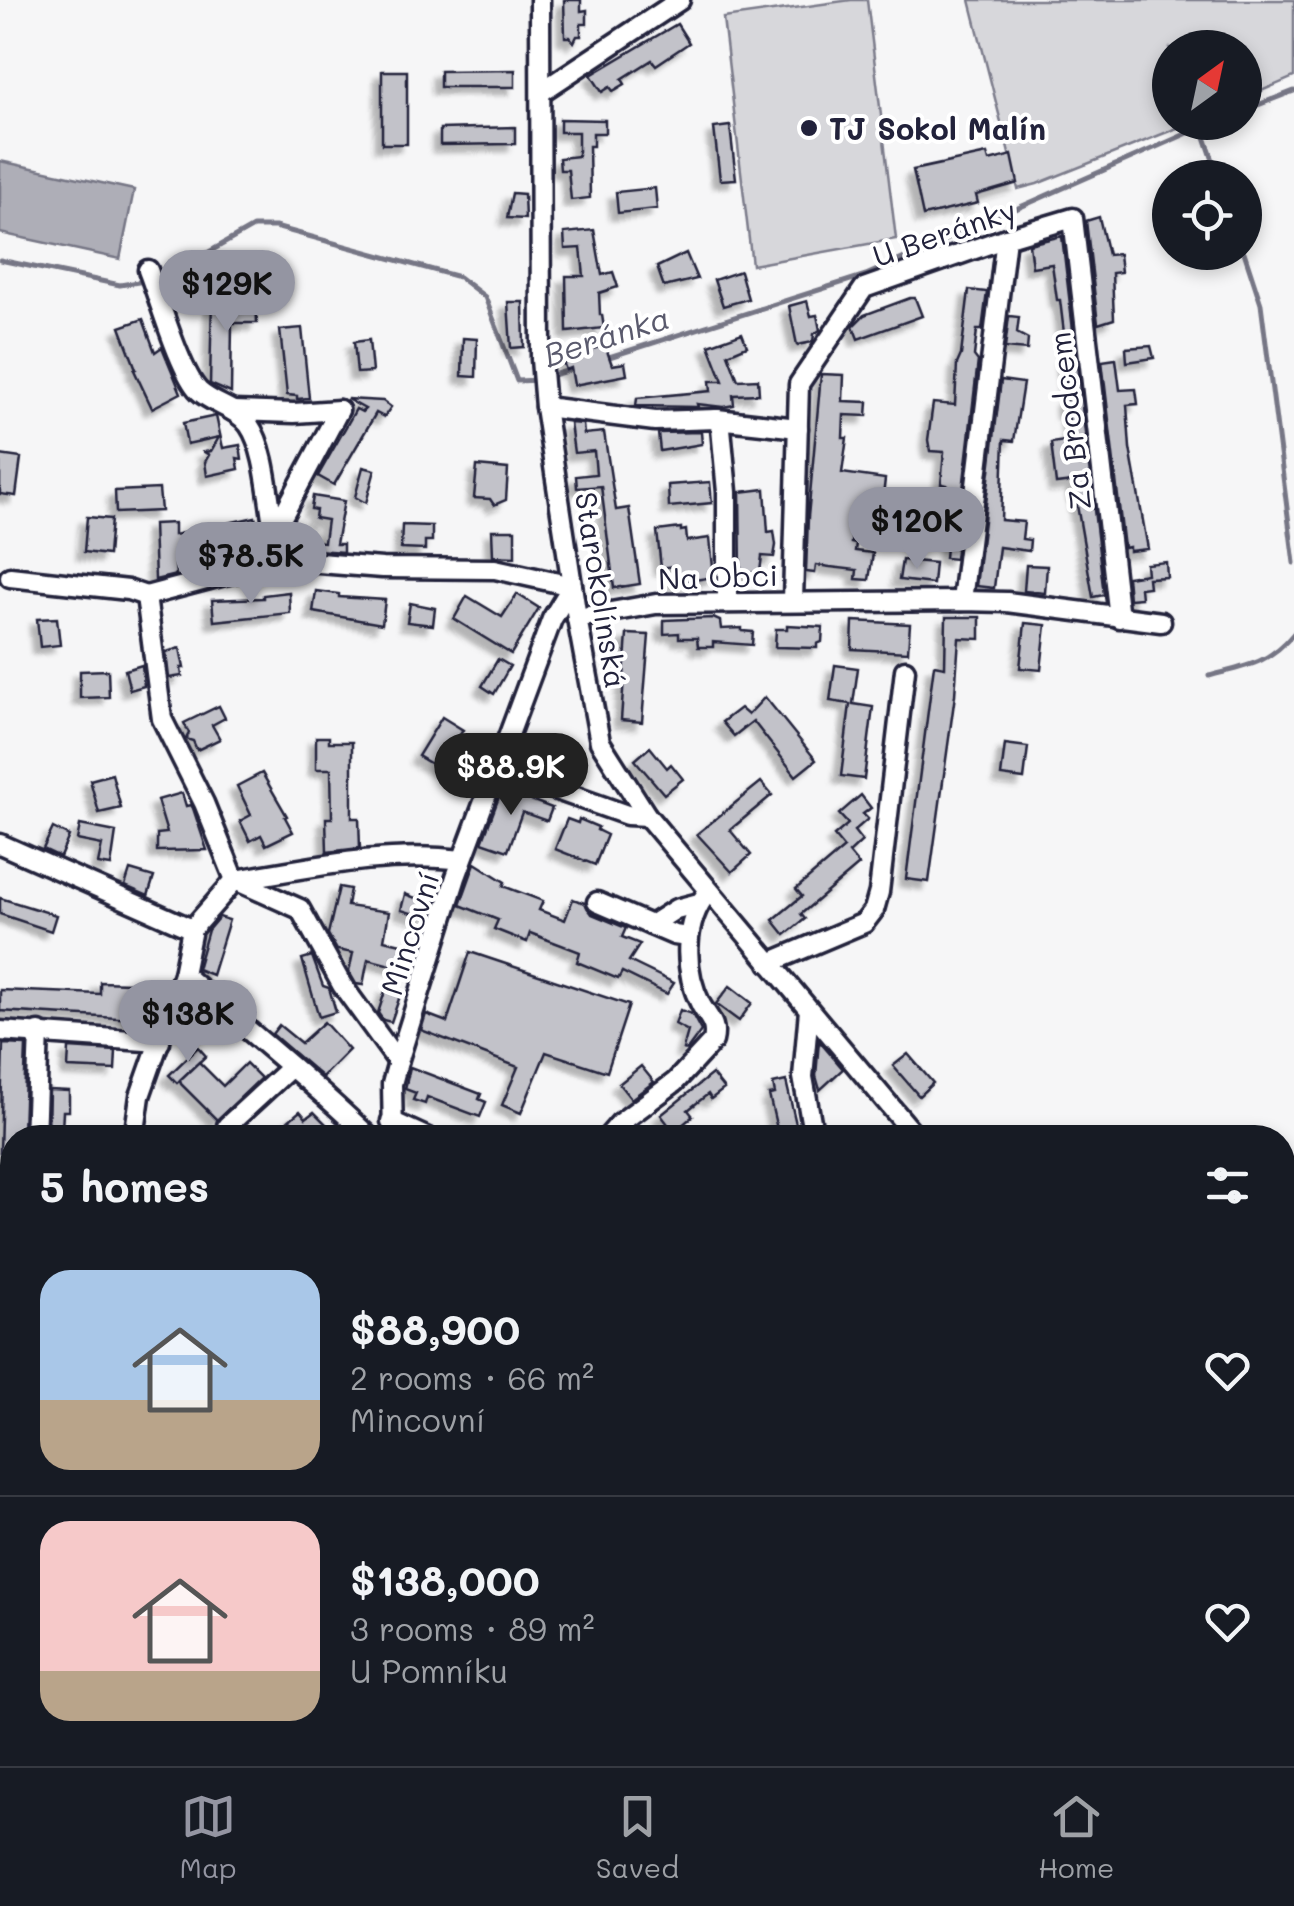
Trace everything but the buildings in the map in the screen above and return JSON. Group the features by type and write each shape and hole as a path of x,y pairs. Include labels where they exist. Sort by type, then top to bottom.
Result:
{"street":[{"name":"Starokolínská","path":"540,0 544,398 600,742 704,897 768,963 907,1125"},
{"path":"540,92 680,0"},
{"name":"U Beránky","path":"794,601 800,384 864,288 1073,218"},
{"name":"Za Brodcem","path":"1073,218 1120,618"},
{"path":"962,601 1006,238"},
{"path":"148,270 194,386 233,411 252,431 269,488 272,535 282,560"},
{"path":"544,398 655,421 716,419 798,428"},
{"path":"233,411 339,410 272,535"},
{"path":"716,419 721,428 728,492 727,602"},
{"path":"10,577 128,590 146,596 282,560 382,568 495,570 572,586"},
{"name":"Mincovní","path":"392,1125 392,1084 462,860 552,619 572,586"},
{"path":"146,596 162,719 204,803 236,880 300,909 342,985 398,1062"},
{"name":"Na Obci","path":"577,618 656,604 962,601 1007,602 1161,622"},
{"path":"768,963 864,923 874,910 906,670"},
{"path":"497,769 627,815 647,816"},
{"path":"0,844 192,929"},
{"path":"136,1125 140,1096 183,974 192,929 236,880 392,858 462,860"},
{"path":"651,925 704,897"},
{"path":"618,1125 675,1082 713,1041 713,1020 701,1005 694,985 688,937 693,914 704,897"},
{"path":"597,902 688,937"},
{"path":"183,974 358,1125"},
{"path":"809,1010 802,1077 811,1125"},
{"path":"0,1031 160,1042"},
{"path":"35,1125 39,1032"},
{"path":"228,1125 290,1068"}],"shaded area":[{"name":"TJ Sokol Malín","path":"867,0 896,239 752,265 723,18"},
{"path":"970,0 1294,0 1294,77 1262,91 1262,30 1152,30 1152,138 1018,189"},
{"path":"0,161 134,190 120,259 0,233"}],"waterway":[{"name":"Beránka","path":"1262,103 1294,91"},
{"name":"Beránka","path":"606,358 866,275 1172,140"},
{"path":"1206,140 1213,160"},
{"name":"Beránka","path":"0,260 120,285 163,278 253,227 275,227 459,277 485,297 517,381 539,380"},
{"path":"1250,270 1261,304 1294,563"},
{"name":"Beránka","path":"549,376 577,368"},
{"path":"1209,676 1266,658 1294,633"}],"place":[{"name":"TJ Sokol Malín","path":"809,128"}]}
